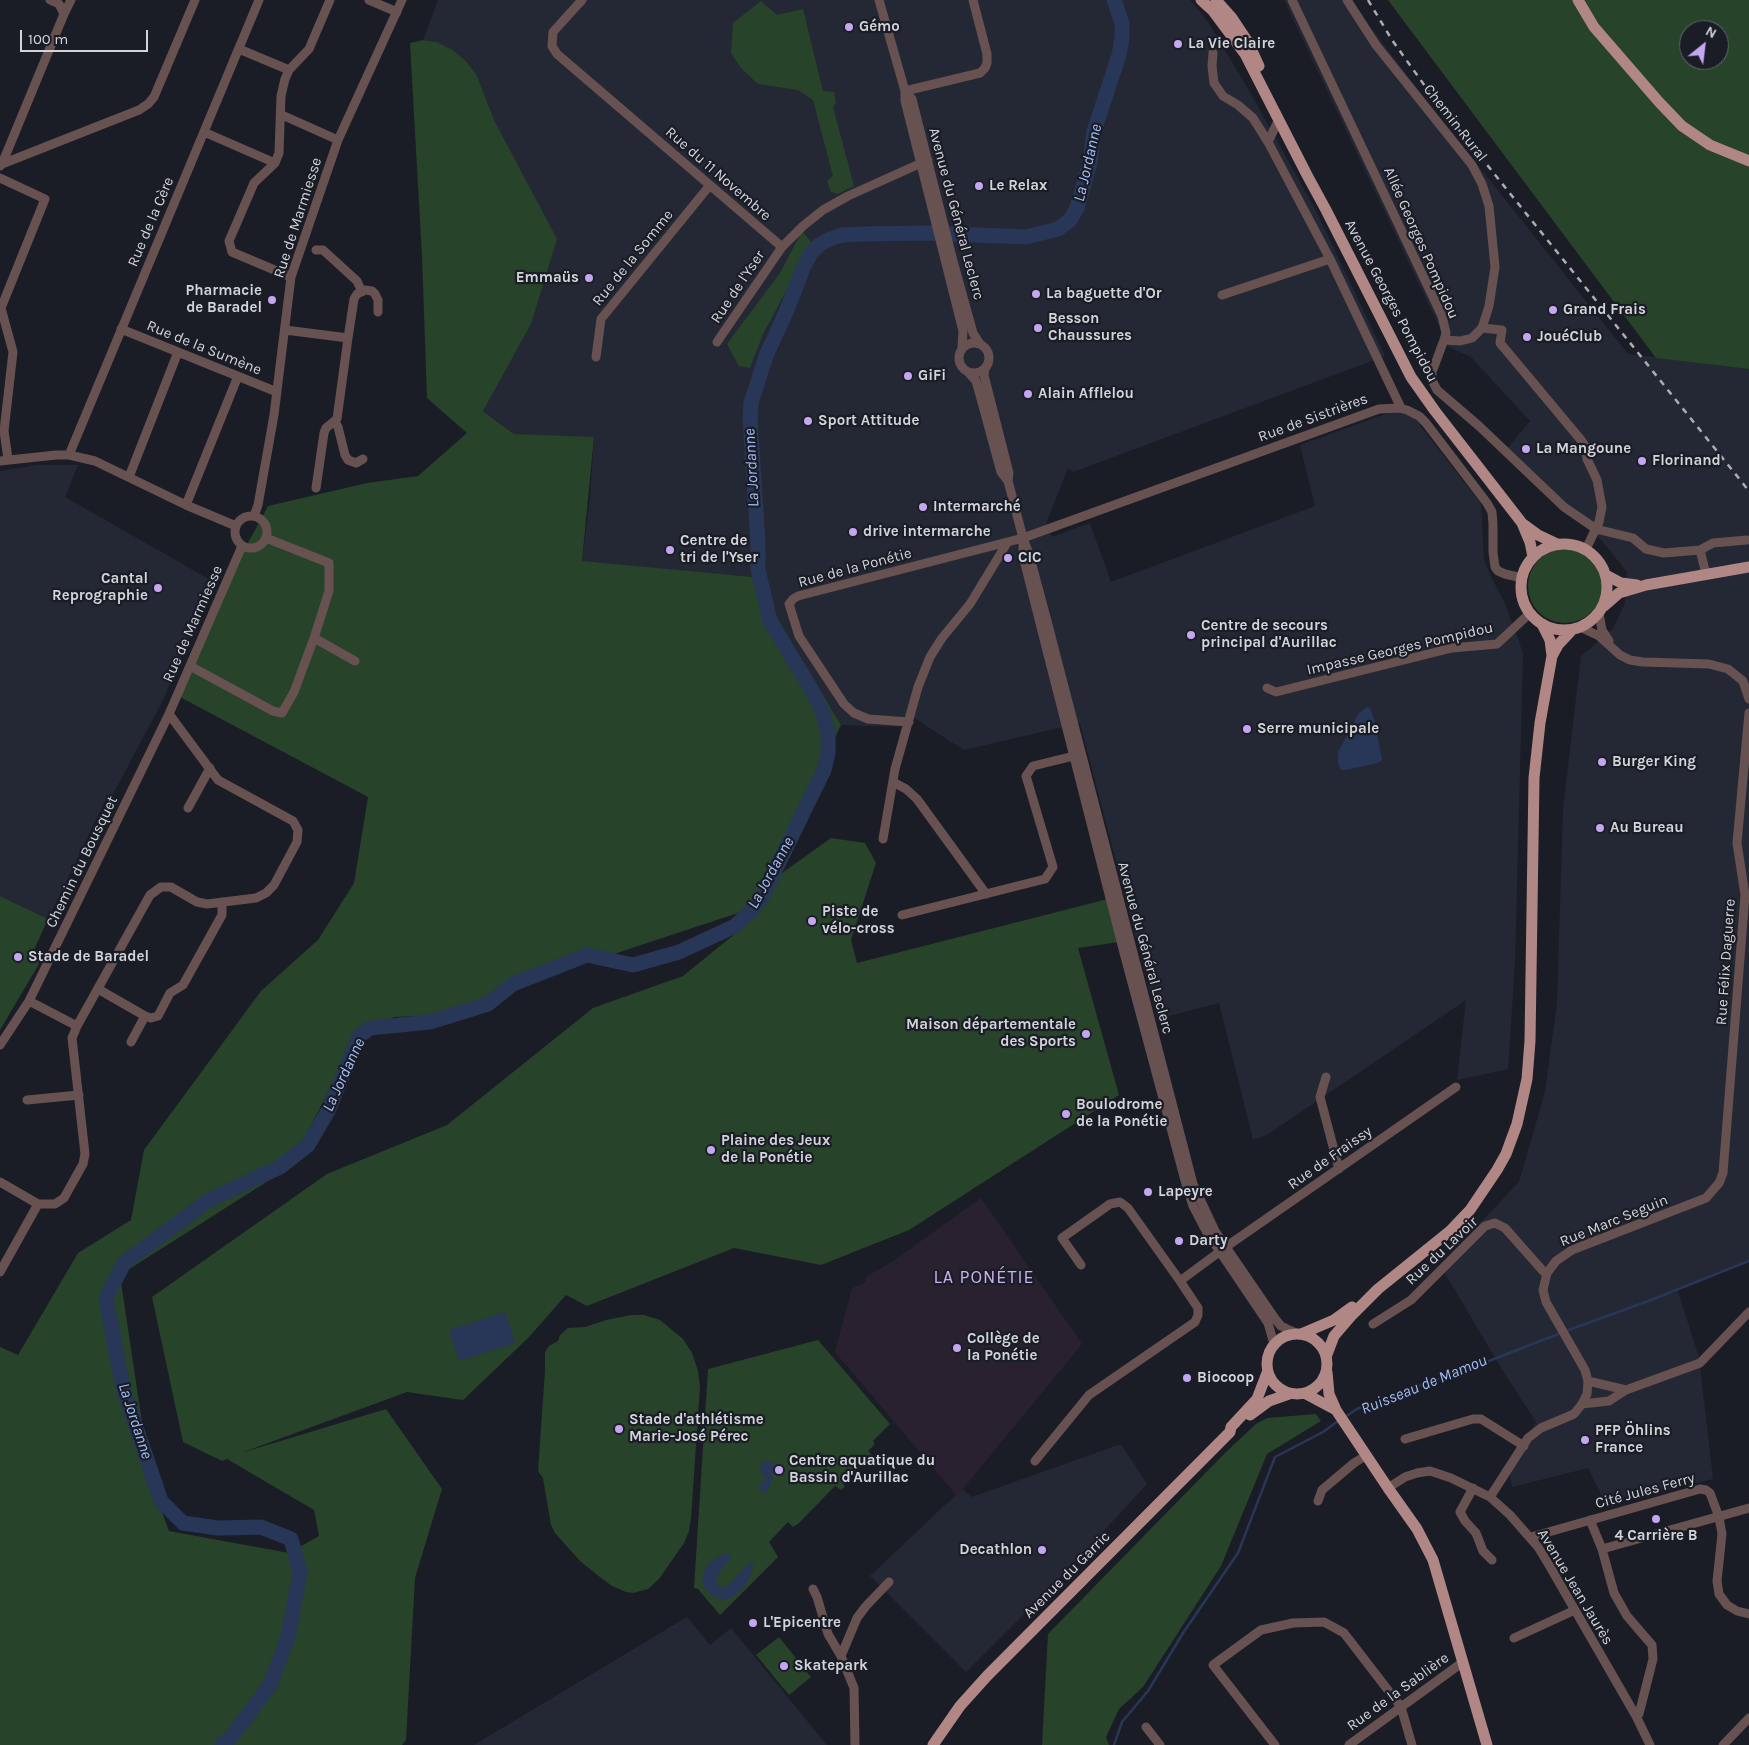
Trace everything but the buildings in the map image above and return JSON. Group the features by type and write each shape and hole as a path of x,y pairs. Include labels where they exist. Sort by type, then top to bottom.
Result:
{"main road":[{"name":"Avenue Georges Pompidou","path":"1201,0 1214,5 1232,18 1248,42 1311,174 1326,210"},
{"path":"1206,0 1214,5"},
{"path":"1578,0 1594,27 1682,126 1710,145 1749,161"},
{"name":"Avenue Georges Pompidou","path":"1214,5 1245,54 1410,377 1434,411 1522,523"},
{"path":"1522,523 1538,535 1557,544"},
{"path":"1522,523 1530,542 1533,557"},
{"path":"1576,629 1556,630 1542,624 1530,613 1524,603 1521,590 1526,566 1544,548 1557,544 1572,544 1586,549 1595,556 1602,564 1606,575 1608,591 1601,610"},
{"path":"1552,656 1558,645 1576,629 1593,620 1619,594 1646,585 1749,567"},
{"path":"1606,575 1621,583 1646,585"},
{"path":"1326,1357 1334,1336 1341,1326 1378,1289 1450,1231 1480,1197 1506,1154 1517,1124 1529,1068 1534,778 1540,723 1552,656 1550,640 1542,624"},
{"path":"1336,1410 1306,1394 1289,1394 1280,1390 1267,1373 1267,1360 1274,1344 1287,1336 1299,1334 1334,1320 1370,1292 1378,1289"},
{"path":"1299,1334 1310,1337 1323,1349 1326,1357 1329,1394 1336,1410 1417,1529 1433,1560 1487,1745"},
{"path":"1306,1394 1319,1386 1326,1372"},
{"name":"Avenue du Garric","path":"1230,1432 1231,1428 1257,1399 1267,1373"},
{"name":"Avenue du Garric","path":"933,1745 960,1706 987,1676 1230,1432 1269,1401 1289,1394"}],"street":[{"path":"50,0 59,4 64,14"},
{"path":"1,163 71,0"},
{"path":"1,163 139,110 148,104 154,97 195,0"},
{"name":"Rue de la Cère","path":"68,455 259,0"},
{"path":"291,277 232,252 228,241 254,183 275,162 279,153 282,115 281,96 284,79 290,70 310,50 330,0"},
{"path":"369,0 397,12"},
{"name":"Rue de Marmiesse","path":"254,516 258,505 277,392 291,277 338,140 402,0"},
{"name":"Rue du 11 Novembre","path":"582,0 552,32 552,46 557,54 782,247"},
{"name":"Avenue du Général Leclerc","path":"879,0 948,255 973,333 980,344 986,348 989,356 984,375 1009,474 1008,481 1023,538 1030,554 1193,1184 1223,1249 1268,1323 1274,1344"},
{"path":"905,91 980,73 986,68 988,63 987,54 973,0"},
{"path":"1224,0 1243,28 1248,42"},
{"name":"Allée Georges Pompidou","path":"1292,0 1442,316 1446,333 1432,372 1432,380 1437,390 1479,426 1564,507 1596,529"},
{"name":"Chemin Rural","path":"1347,0 1376,44 1472,165 1482,184 1489,206 1494,267 1489,306 1482,328"},
{"path":"238,49 290,70"},
{"path":"1213,53 1214,83 1223,96 1238,105 1253,118 1268,142 1330,259 1401,408 1419,416 1426,422 1487,503 1492,512 1493,564 1498,571 1522,578"},
{"path":"282,115 338,140"},
{"path":"1268,142 1279,119"},
{"path":"204,132 275,162"},
{"path":"782,247 802,226 823,210 848,196 924,161"},
{"path":"0,178 45,199 1,308 12,352 4,431 4,460 68,455 95,461 186,505 236,526"},
{"name":"Rue de la Somme","path":"596,357 601,318 710,185"},
{"name":"Rue de l'Yser","path":"717,342 782,247"},
{"path":"316,250 323,250 357,281 362,292"},
{"name":"Avenue du Général Leclerc","path":"948,255 963,331 959,362 964,370 976,381 1001,472 1008,481"},
{"path":"1222,296 1330,259"},
{"path":"316,488 324,433 326,428 337,419 354,299 357,294 372,291 376,294 378,312"},
{"path":"1444,340 1460,341 1472,338 1482,328 1502,330 1500,343 1581,440 1597,480 1602,507 1596,529 1586,549"},
{"name":"Rue de la Sumène","path":"121,329 277,392"},
{"path":"285,330 348,338"},
{"path":"962,348 971,343 980,344"},
{"path":"129,477 178,352"},
{"path":"968,372 978,372 985,368"},
{"path":"186,505 238,376"},
{"name":"Rue de Sistrières","path":"1023,538 1378,409 1401,408"},
{"path":"335,422 345,456 348,460 356,464 363,459"},
{"path":"254,516 264,522 267,533 266,538 258,546 248,548 242,546 236,540 236,526 243,518 254,516"},
{"path":"1596,529 1633,538 1646,549 1664,553 1700,550 1713,543 1746,540"},
{"path":"190,666 273,712 282,712 294,692 329,591 329,563 266,538"},
{"name":"Avenue du Général Leclerc","path":"1023,538 1022,556 1124,953 1193,1206 1206,1231 1223,1249 1281,1326 1299,1334"},
{"name":"Rue de la Ponétie","path":"909,722 868,719 854,713 844,704 799,636 789,604 798,596 1023,538"},
{"path":"884,839 895,769 918,687 930,657 942,638 970,604 1007,543"},
{"name":"Rue de Marmiesse","path":"169,714 242,546"},
{"path":"1700,550 1706,574"},
{"path":"1601,610 1602,630 1617,651"},
{"name":"Impasse Georges Pompidou","path":"1267,688 1276,692 1452,648 1497,644 1530,613"},
{"path":"1576,629 1599,636 1625,658 1636,662 1709,664 1728,669 1743,681 1749,699"},
{"path":"314,638 354,661"},
{"name":"Rue Félix Daguerre","path":"1719,1183 1723,1174 1745,895 1737,842 1749,713"},
{"path":"0,1182 38,1204 55,1204 64,1198 83,1164 85,1154 72,1038 150,896 161,887 171,888 197,902 208,904 256,898 266,893 274,885 296,842 298,830 292,821 218,780 169,714"},
{"name":"Chemin du Bousquet","path":"0,1046 30,1001 169,714"},
{"path":"902,915 1045,880 1053,867 1026,776 1033,766 1074,756"},
{"path":"188,808 210,768"},
{"path":"893,782 906,789 917,799 986,894"},
{"path":"98,989 145,1016 151,1018 158,1016 170,993 183,985 222,915 222,902"},
{"path":"1740,969 1749,966"},
{"path":"30,1001 77,1026"},
{"path":"131,1042 145,1016"},
{"path":"1326,1077 1320,1097 1339,1169"},
{"name":"Rue de Fraissy","path":"1180,1281 1223,1249 1456,1088"},
{"path":"27,1100 79,1095"},
{"name":"Rue Marc Seguin","path":"1547,1273 1556,1261 1572,1250 1700,1201 1714,1191 1719,1183"},
{"path":"1035,1460 1089,1395 1195,1322 1198,1315 1198,1308 1180,1281 1128,1208 1120,1202 1110,1204 1062,1238 1081,1265"},
{"path":"0,1272 38,1204"},
{"name":"Rue du Lavoir","path":"1373,1324 1411,1300 1485,1226 1495,1223 1505,1228 1543,1271 1547,1273"},
{"path":"1490,1497 1528,1438 1541,1428 1574,1414 1587,1394 1588,1381 1585,1370 1546,1302 1543,1290 1547,1273"},
{"path":"1582,1404 1609,1401 1626,1390 1700,1363 1749,1312"},
{"path":"1588,1381 1626,1390"},
{"path":"1405,1439 1473,1419 1482,1419 1524,1446"},
{"path":"1318,1501 1322,1490 1354,1463 1367,1455"},
{"name":"Avenue Jean Jaurès","path":"1388,1488 1405,1477 1430,1471 1451,1478 1490,1497 1510,1515 1538,1547 1636,1716 1650,1745"},
{"path":"1473,1488 1460,1512 1476,1534 1483,1551 1492,1560"},
{"name":"Cité Jules Ferry","path":"1531,1538 1700,1489 1706,1490 1710,1493 1720,1517 1722,1534 1717,1581 1719,1594 1727,1604 1737,1611 1749,1614"},
{"path":"1602,1549 1749,1508"},
{"name":"Cité Jules Ferry","path":"1590,1520 1602,1549 1614,1593 1627,1616 1652,1646 1653,1659 1639,1714 1636,1716"},
{"path":"842,1656 857,1618 889,1582"},
{"path":"813,1589 828,1634 842,1656 854,1688 855,1745"},
{"path":"1514,1638 1575,1610"},
{"path":"1275,1745 1213,1665 1261,1630 1293,1623 1324,1622 1344,1633 1401,1707 1412,1745"},
{"name":"Rue de la Sablière","path":"1349,1745 1463,1662"},
{"path":"1723,1745 1749,1718"},
{"path":"1146,1727 1160,1745"}],"shaded area":[{"path":"438,0 1190,0 1208,22 1251,94 1315,209 1385,356 1073,472 1068,468 1046,524 1052,537 1090,523 1111,582 1315,506 1300,445 1407,406 1481,504 1484,560 1504,601 1523,653 1515,963 1508,1069 1457,1080 1466,1000 1267,1135 1253,1140 1219,1003 1157,1019 1080,723 964,750 914,718 900,727 841,725 753,577 582,562 590,497 594,438 514,434 483,410 531,324 495,122 477,76 436,42 423,40"},
{"path":"1284,0 1352,0 1358,11 1426,100 1628,354 1749,369 1749,1261 1677,1289 1699,1357 1713,1479 1606,1504 1588,1468 1512,1487 1509,1469 1536,1422 1440,1265 1519,1182 1545,1092 1557,1003 1563,809 1581,656 1613,629 1625,603 1627,572 1603,542 1507,449 1530,421 1471,357 1449,347"},
{"path":"37,465 78,465 65,497 214,582 162,702 110,800 106,799 48,919 0,896 0,471"},
{"name":"Collège de la Ponétie","path":"981,1198 1082,1344 957,1496 835,1352 852,1288 866,1282 866,1277 893,1261"},
{"path":"1121,1444 1147,1484 1065,1573 966,1672 870,1576 962,1489 972,1497"},
{"path":"687,1617 710,1645 731,1628 827,1745 474,1745"}],"green space":[{"path":"1388,0 1749,0 1749,369 1656,358"},
{"path":"761,1 777,15 803,9 823,91 834,92 836,103 833,107 854,186 838,194 831,192 827,181 833,176 813,100 798,90 758,84 741,68 731,53 733,23"},
{"path":"423,40 436,42 451,49 465,60 477,76 495,122 557,239 531,324 483,411 514,434 594,437 582,561 753,577 841,725 753,908 611,955 583,954 513,980 486,1002 445,1015 394,1017 358,1033 290,1167 120,1275 151,1483 169,1531 289,1553 319,1536 314,1510 227,1459 222,1461 183,1442 152,1297 327,1174 447,1125 593,1008 683,976 752,920 775,878 831,838 865,843 876,863 851,940 857,963 1108,899 1119,942 1078,948 1119,1095 909,1230 821,1265 734,1248 587,1306 566,1295 529,1337 463,1400 407,1392 241,1453 386,1409 442,1489 415,1578 406,1740 402,1745 0,1745 0,1347 18,1355 78,1253 131,1220 144,1150 261,991 318,940 354,883 368,797 180,697 243,552 268,506 367,483 418,476 467,433 427,398 422,256 410,43"},
{"path":"802,231 812,243 763,334 750,368 739,366 727,344 780,273"},
{"path":"1558,549 1572,549 1586,555 1596,565 1602,579 1602,593 1596,607 1586,617 1572,623 1558,623 1544,617 1534,607 1528,593 1528,579 1534,565 1544,555"},
{"name":"Stade de Baradel","path":"0,896 48,919 34,950 39,964 0,1030"},
{"name":"Stade d'athlétisme Marie-José Pérec","path":"631,1315 644,1315 660,1320 683,1339 692,1353 698,1371 700,1387 689,1531 684,1543 659,1579 648,1589 633,1593 612,1586 596,1574 580,1561 555,1533 551,1525 543,1478 538,1471 545,1352 549,1346 558,1341 560,1335 568,1328 585,1327"},
{"name":"Centre aquatique du Bassin d'Aurillac","path":"818,1340 890,1424 873,1441 875,1444 868,1451 872,1455 843,1484 845,1486 841,1490 835,1486 798,1524 793,1527 788,1522 769,1542 778,1557 720,1615 698,1589 694,1588 708,1369"},
{"path":"1316,1414 1321,1421 1267,1454 1221,1566 1143,1687 1119,1709 1106,1737 1109,1745 1042,1745 1048,1634 1225,1453 1256,1424 1267,1418"},
{"name":"Skatepark","path":"779,1637 811,1677 789,1695 756,1655"}],"water":[{"path":"1367,707 1370,708 1374,719 1382,760 1378,763 1341,770 1338,763 1338,752 1359,713"},
{"path":"505,1312 515,1343 459,1361 449,1330"},
{"path":"764,1461 772,1462 777,1469 774,1472 768,1490 764,1493 759,1489 766,1479 765,1475 761,1475 762,1472 759,1468"},
{"path":"725,1553 731,1558 720,1571 715,1581 721,1587 726,1587 747,1565 752,1563 754,1565 746,1585 735,1595 728,1599 722,1599 715,1597 709,1592 704,1587 702,1580 705,1569 710,1562"}],"waterway":[{"name":"La Jordanne","path":"222,1745 232,1736 270,1685 288,1637 300,1572 291,1539 261,1527 218,1528 183,1523 161,1501 123,1389 106,1298 124,1263 209,1200 280,1167 308,1145 328,1111 359,1036 370,1028 430,1022 488,1004 513,984 587,955 633,965 679,952 735,926 762,897 824,770 828,753 828,732 823,714 814,694 770,621 758,570 750,418 751,403 766,356 811,253 819,245 830,239 842,235 929,233 1026,237 1058,229 1070,220 1077,208 1090,163 1094,131 1119,55 1122,23 1114,0"},
{"name":"Ruisseau de Mamou","path":"1566,1331 1749,1261"},
{"name":"Ruisseau de Mamou","path":"1345,1417 1375,1401 1476,1366 1561,1333"},
{"name":"Ruisseau de Mamou","path":"1114,1745 1122,1722 1148,1691 1183,1633 1238,1553 1275,1457 1323,1432 1338,1421"}],"railway":[{"path":"1368,0 1392,40 1435,100 1749,491"}],"place":[{"name":"Gémo","path":"849,27"},
{"name":"La Vie Claire","path":"1178,44"},
{"name":"Le Relax","path":"979,186"},
{"name":"Emmaüs","path":"589,278"},
{"name":"La baguette d'Or","path":"1036,294"},
{"name":"Pharmacie de Baradel","path":"272,300"},
{"name":"Grand Frais","path":"1553,310"},
{"name":"Besson Chaussures","path":"1038,328"},
{"name":"JouéClub","path":"1527,337"},
{"name":"GiFi","path":"908,376"},
{"name":"Alain Afflelou","path":"1028,394"},
{"name":"Sport Attitude","path":"808,421"},
{"name":"La Mangoune","path":"1526,449"},
{"name":"Florinand","path":"1642,461"},
{"name":"Intermarché","path":"923,507"},
{"name":"drive intermarche","path":"853,532"},
{"name":"Centre de tri de l'Yser","path":"670,550"},
{"name":"CIC","path":"1008,558"},
{"name":"Cantal Reprographie","path":"158,588"},
{"name":"Centre de secours principal d'Aurillac","path":"1191,635"},
{"name":"Serre municipale","path":"1247,729"},
{"name":"Burger King","path":"1602,762"},
{"name":"Au Bureau","path":"1600,828"},
{"name":"Piste de vélo-cross","path":"812,921"},
{"name":"Stade de Baradel","path":"18,957"},
{"name":"Maison départementale des Sports","path":"1086,1034"},
{"name":"Boulodrome de la Ponétie","path":"1066,1114"},
{"name":"Plaine des Jeux de la Ponétie","path":"711,1150"},
{"name":"Lapeyre","path":"1148,1192"},
{"name":"Darty","path":"1179,1241"},
{"name":"Collège de la Ponétie","path":"957,1348"},
{"name":"Biocoop","path":"1187,1378"},
{"name":"Stade d'athlétisme Marie-José Pérec","path":"619,1429"},
{"name":"PFP Öhlins France","path":"1585,1440"},
{"name":"Centre aquatique du Bassin d'Aurillac","path":"779,1470"},
{"name":"4 Carrière B","path":"1656,1519"},
{"name":"Decathlon","path":"1042,1550"},
{"name":"L'Epicentre","path":"753,1623"},
{"name":"Skatepark","path":"784,1666"}],"district":[{"name":"LA PONÉTIE","path":"984,1278"}]}
